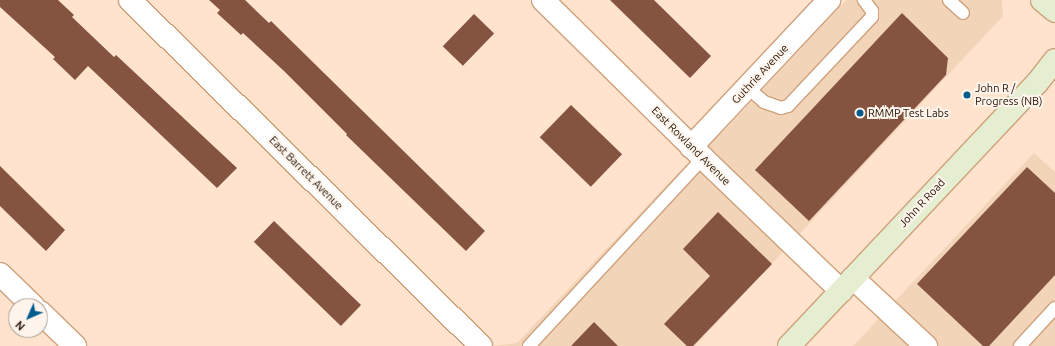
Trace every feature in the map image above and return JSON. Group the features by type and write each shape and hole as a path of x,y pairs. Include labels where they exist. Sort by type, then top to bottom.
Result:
{"main road":[{"path":"1042,0 1055,11"},
{"name":"John R Road","path":"789,346 1037,83 1055,60"}],"street":[{"name":"East Barrett Avenue","path":"130,0 481,346"},
{"name":"East Rowland Avenue","path":"543,0 697,152 847,284 926,346"},
{"name":"Guthrie Avenue","path":"697,152 748,88 829,0"},
{"path":"0,274 25,298"},
{"path":"48,320 75,346"}],"lane":[{"path":"748,88 764,102 781,108 788,106 872,17 872,10 864,0"},
{"path":"949,0 962,13"},
{"path":"528,346 697,152"},
{"path":"1020,346 1055,308"}],"shaded area":[{"path":"846,0 1002,0 1003,16 695,346 493,346 517,343 679,172 726,129"},
{"path":"1034,153 1055,172 1055,346 853,346"}],"building":[{"path":"0,0 58,0 74,15 72,17 114,57 116,55 237,168 217,188 88,66 75,80 53,59 55,57 0,7"},
{"path":"209,0 245,0 269,23 271,21 485,231 466,251 346,135 347,134 284,71 243,33 241,35 217,13 220,10"},
{"path":"610,0 654,0 711,56 690,78"},
{"name":"RMMP Test Labs","path":"902,13 948,58 946,75 809,221 755,170"},
{"path":"474,14 494,33 463,66 443,46"},
{"path":"571,105 622,154 591,187 540,137"},
{"path":"0,166 65,230 46,251 0,206"},
{"path":"1027,167 1055,193 1055,275 989,346 983,346 917,284"},
{"path":"718,212 772,264 693,346 687,346 664,324 710,276 683,249"},
{"path":"274,221 361,305 341,326 254,242"},
{"path":"594,322 618,346 571,346"}],"place":[{"name":"John R / Progress (NB)","path":"967,95"},
{"name":"RMMP Test Labs","path":"860,113"}]}
